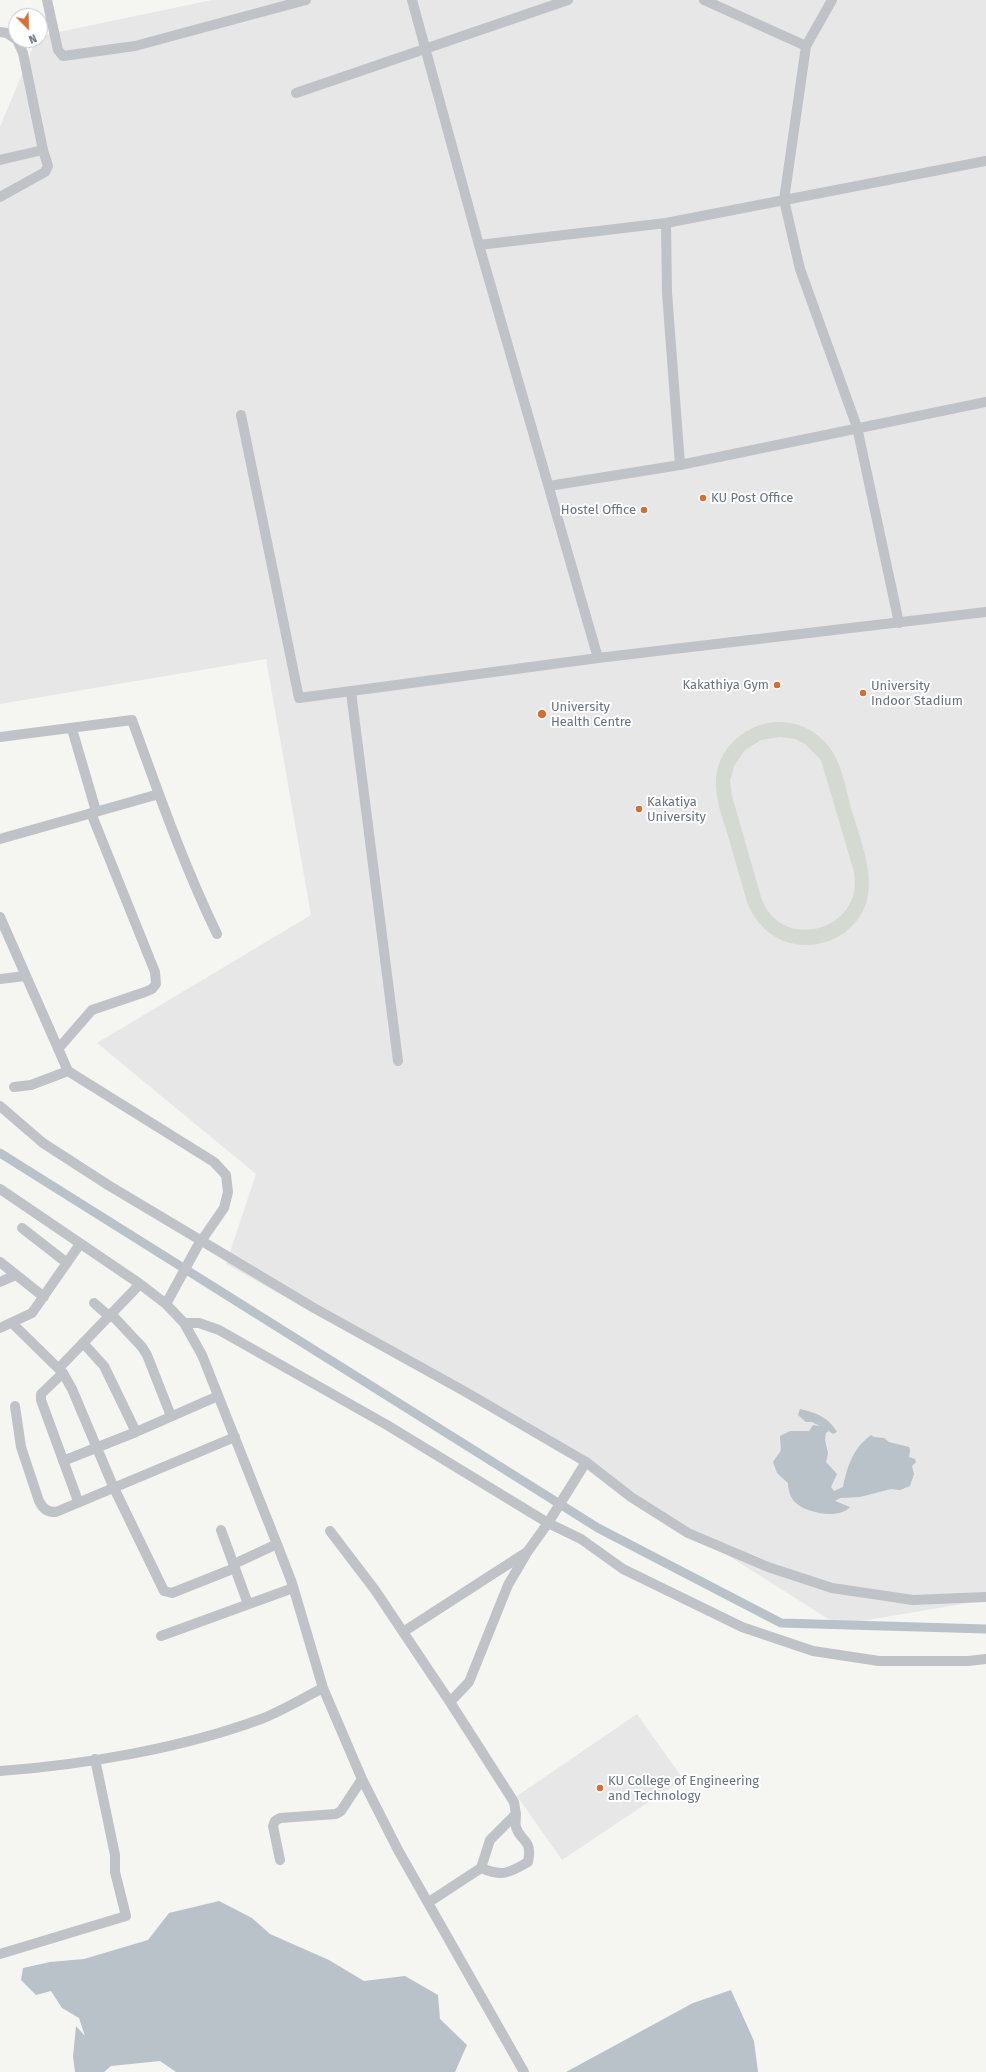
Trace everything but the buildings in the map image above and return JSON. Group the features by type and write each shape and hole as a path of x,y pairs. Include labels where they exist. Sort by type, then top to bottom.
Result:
{"street":[{"path":"47,0 58,50 64,56 73,56 135,46 306,0"},
{"path":"412,0 479,245 598,658"},
{"path":"296,93 568,0"},
{"path":"704,0 806,46"},
{"path":"832,0 806,46 784,200 800,269 857,428 899,623"},
{"path":"0,197 45,172 48,166 43,150 23,53 20,48"},
{"path":"0,160 43,150"},
{"path":"479,245 666,223 986,160"},
{"path":"666,223 667,293 680,465"},
{"path":"549,486 680,465 986,402"},
{"path":"241,415 299,698 598,658 986,612"},
{"path":"351,692 398,1061"},
{"path":"0,737 72,729 132,720 159,794 204,908 217,934"},
{"path":"58,1049 92,1010 145,992 152,989 156,984 155,972 94,812 72,729"},
{"path":"0,839 159,794"},
{"path":"0,917 68,1072 214,1162 226,1175 228,1192 224,1208 200,1243 166,1304"},
{"path":"0,979 25,976"},
{"path":"14,1087 31,1085 68,1072"},
{"path":"0,1106 43,1143 200,1243 464,1391 586,1462 631,1497 688,1533 768,1567 832,1588 913,1600 986,1597"},
{"path":"0,1189 140,1284 166,1304 184,1323 202,1354 277,1544 293,1588 323,1688 362,1779 398,1850 429,1902 522,2069"},
{"path":"22,1228 67,1263"},
{"path":"0,1328 32,1313 80,1244"},
{"path":"0,1262 44,1297"},
{"path":"0,1282 16,1274"},
{"path":"78,1501 41,1406 40,1397 84,1344 140,1284"},
{"path":"94,1302 111,1316 147,1355 171,1416"},
{"path":"12,1323 61,1370 72,1389 113,1486 164,1591 172,1593 234,1566 277,1544"},
{"path":"184,1323 199,1323 219,1330 387,1424 550,1520 581,1539 623,1569 742,1627 813,1651 879,1661 968,1661 986,1659"},
{"path":"84,1344 104,1366 136,1432"},
{"path":"63,1461 136,1432 218,1396"},
{"path":"15,1406 24,1461 42,1508 46,1511 56,1512 113,1486 234,1437"},
{"path":"450,1702 469,1682 504,1595 528,1551 550,1520 586,1462"},
{"path":"221,1530 248,1604"},
{"path":"330,1531 375,1590 450,1702 514,1802 516,1828 528,1844 530,1853 528,1862 507,1873 498,1874 481,1868"},
{"path":"403,1632 528,1551"},
{"path":"161,1636 293,1588"},
{"path":"0,1771 47,1767 181,1744 254,1721 323,1688"},
{"path":"0,1954 126,1916 115,1872 114,1855 95,1759"},
{"path":"280,1860 274,1826 275,1821 280,1818 336,1814 341,1811 362,1779"},
{"path":"429,1902 481,1868 490,1840 516,1814"}],"shaded area":[{"name":"Kakatiya University","path":"212,0 986,0 986,1600 838,1625 572,1457 226,1264 256,1174 97,1043 311,915 266,659 0,704 0,127 33,48 48,48 48,34"},
{"path":"782,722 795,724 808,729 819,736 835,755 844,781 866,857 869,890 865,905 857,920 844,933 827,942 801,945 779,939 765,929 750,910 747,902 717,795 717,772 720,761 733,742 752,728 763,724","holes":["779,737 795,739 805,744 821,760 854,872 854,892 847,909 834,921 819,928 802,930 785,925 771,915 761,897 732,796 730,781 734,766 745,750 761,740"]},
{"path":"800,1409 822,1416 834,1427 837,1432 833,1434 829,1431 826,1433 825,1440 828,1453 826,1462 837,1474 831,1487 834,1491 843,1487 855,1452 871,1435 874,1437 884,1438 889,1442 909,1447 909,1457 915,1459 916,1462 912,1466 914,1474 910,1486 900,1490 891,1489 860,1497 840,1498 835,1501 850,1507 845,1511 838,1513 830,1514 813,1512 799,1505 791,1497 788,1483 777,1473 773,1462 781,1450 780,1436 790,1431 809,1431 813,1425 820,1426 812,1422 806,1422 798,1415"},
{"name":"KU College of Engineering and Technology","path":"637,1714 683,1779 562,1860 517,1796"},
{"path":"219,1901 252,1918 270,1934 329,1960 364,1981 405,1976 438,1995 440,2019 467,2045 455,2072 176,2072 160,2061 111,2066 104,2072 75,2072 73,2056 76,2026 85,2036 79,2018 62,2008 51,1991 36,1995 21,1980 23,1968 50,1962 84,1959 148,1940 169,1913"},
{"path":"731,1990 754,2041 758,2072 566,2072 693,2003"}],"waterway":[{"path":"0,1153 598,1528 781,1623 986,1629"}],"place":[{"name":"KU Post Office","path":"703,498"},
{"name":"Hostel Office","path":"644,510"},
{"name":"Kakathiya Gym","path":"777,685"},
{"name":"University Indoor Stadium","path":"863,693"},
{"name":"University Health Centre","path":"542,714"},
{"name":"Kakatiya University","path":"639,809"},
{"name":"KU College of Engineering and Technology","path":"600,1788"}]}
